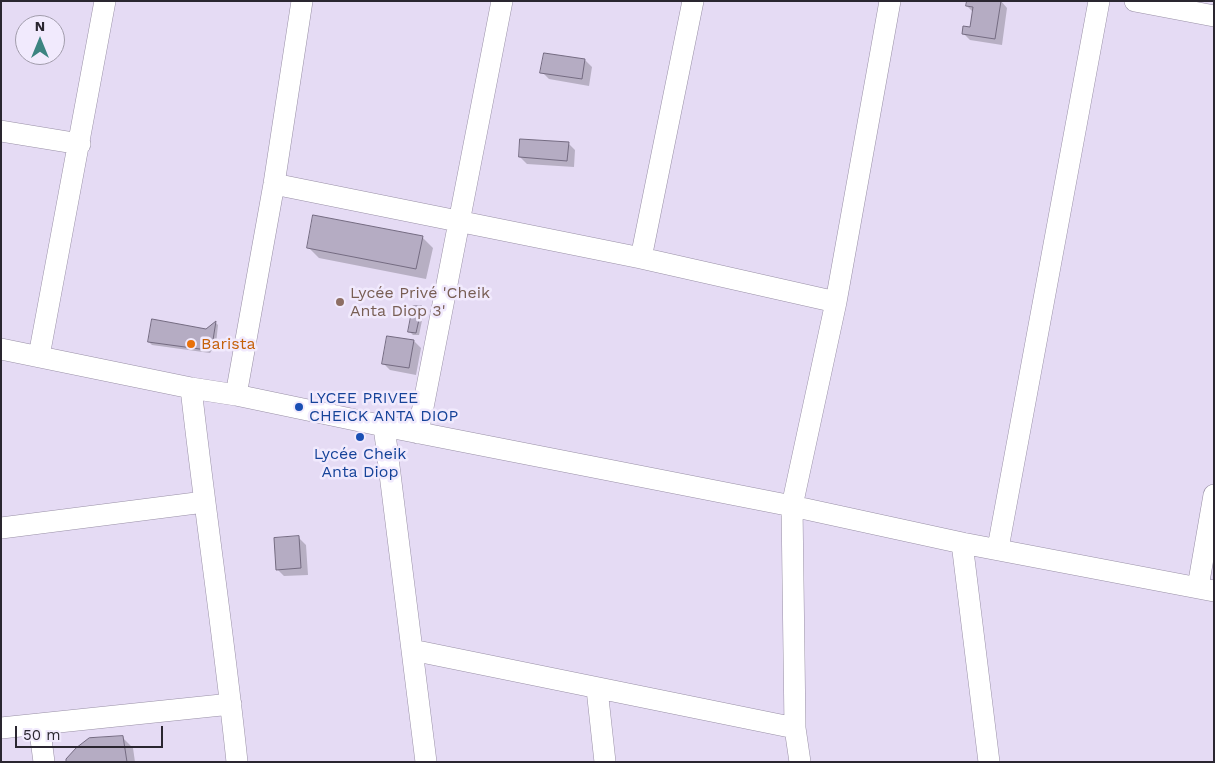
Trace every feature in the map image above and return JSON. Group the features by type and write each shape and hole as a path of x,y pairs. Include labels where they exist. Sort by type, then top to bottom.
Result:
{"street":[{"path":"39,356 80,144 105,1"},
{"path":"236,395 274,184 302,1"},
{"path":"418,433 502,1"},
{"path":"642,258 693,1"},
{"path":"800,762 795,728 792,506 836,302 890,1"},
{"path":"998,548 1099,1"},
{"path":"1135,1 1214,16"},
{"path":"1,131 80,144"},
{"path":"274,184 642,258 836,302"},
{"path":"1,349 792,506 962,542 1206,589 1214,494"},
{"path":"191,388 237,762"},
{"path":"384,426 426,762"},
{"path":"1,528 204,502"},
{"path":"962,542 989,762"},
{"path":"412,650 795,728"},
{"path":"597,689 605,762"},
{"path":"1,728 231,704"},
{"path":"39,724 44,762"}],"building":[{"path":"967,1 1001,1 995,39 962,34 963,26 970,27 973,7 966,6"},
{"path":"544,53 585,59 582,79 540,73"},
{"path":"520,139 569,142 567,161 519,157"},
{"path":"313,215 423,236 416,269 307,248"},
{"path":"413,306 422,306 416,333 408,332"},
{"path":"152,319 206,329 216,321 213,340 207,350 148,342"},
{"path":"387,336 414,340 409,368 382,364"},
{"path":"299,536 301,568 276,570 274,538"},
{"path":"123,736 127,762 66,762 66,759 76,748 89,738"}],"place":[{"name":"Lycée Privé 'Cheik Anta Diop 3'","path":"340,302"},
{"name":"Barista","path":"191,344"},
{"name":"LYCEE PRIVEE CHEICK ANTA DIOP","path":"299,407"},
{"name":"Lycée Cheik Anta Diop","path":"360,437"}]}
